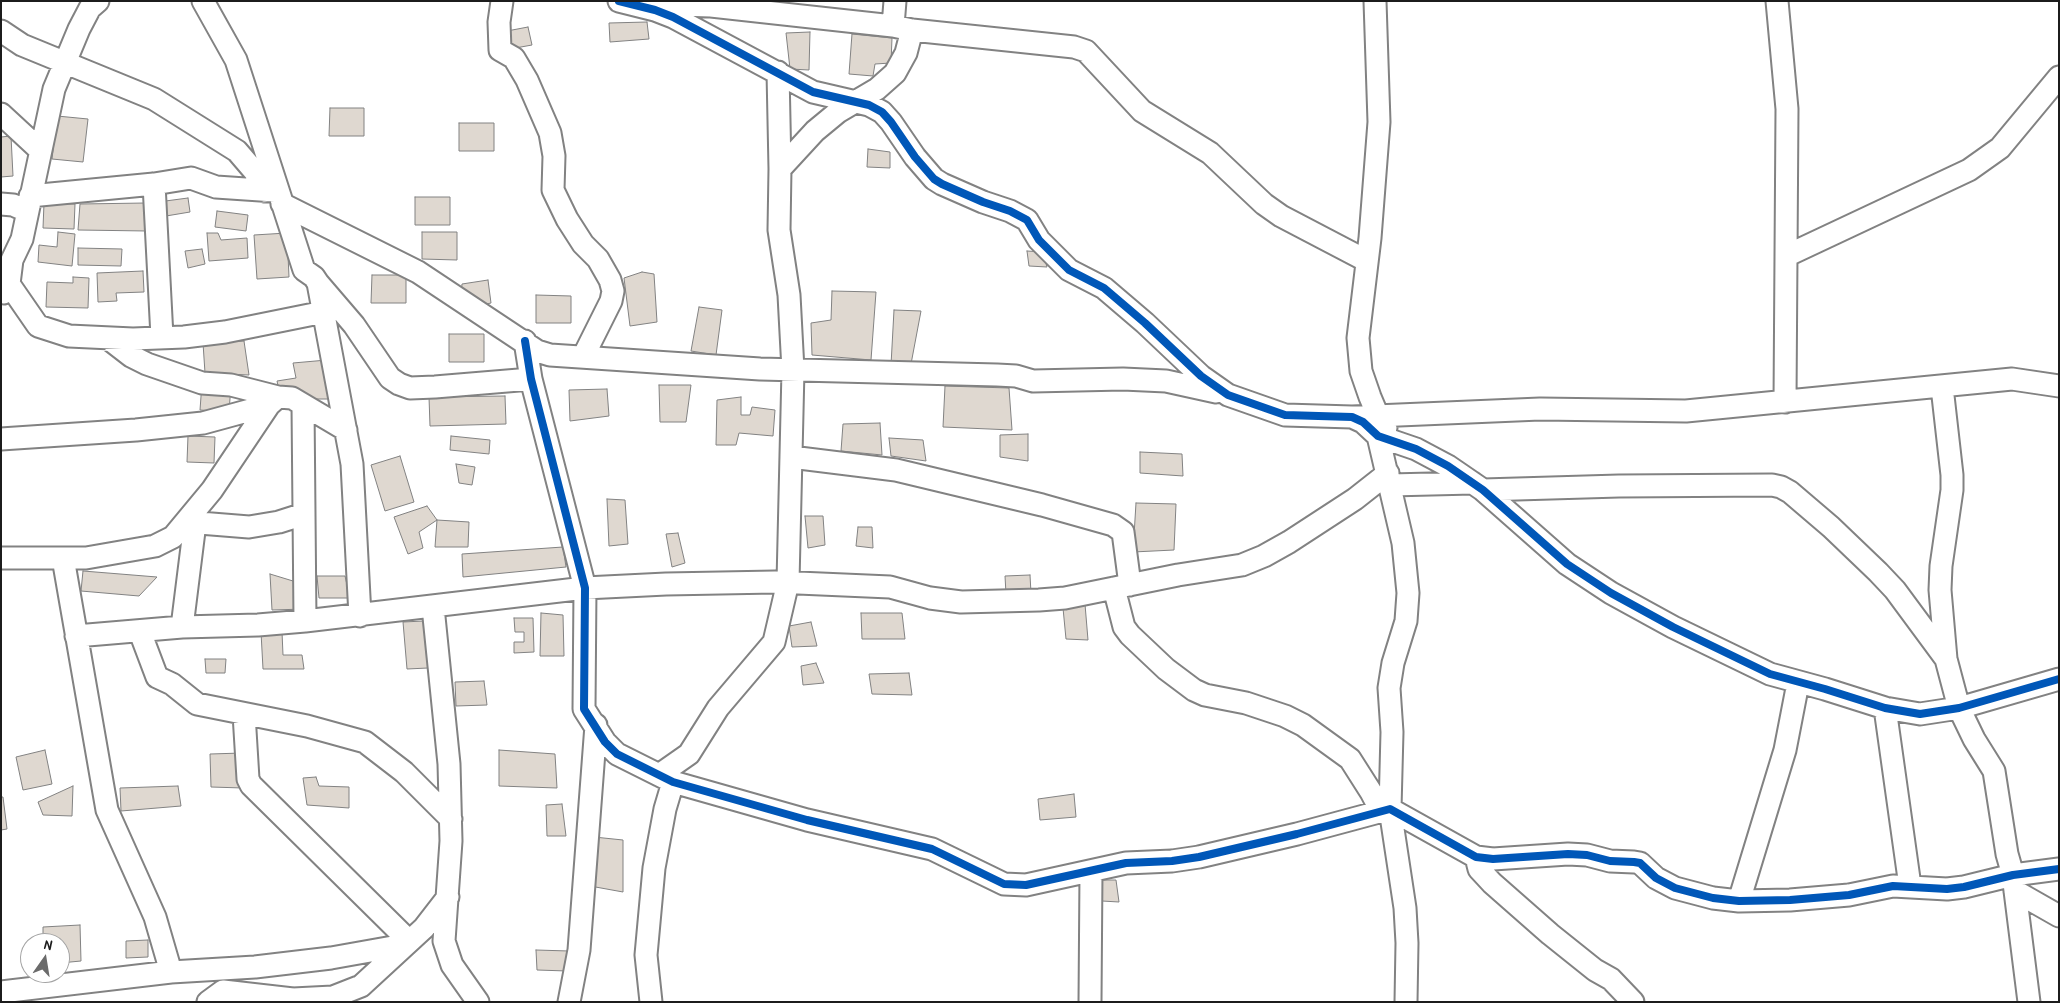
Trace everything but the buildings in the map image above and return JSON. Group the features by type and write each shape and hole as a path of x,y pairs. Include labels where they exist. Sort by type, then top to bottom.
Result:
{"street":[{"path":"98,1 90,8 79,29 54,89 22,239 12,260 4,286 38,326 70,336 109,339 184,337 225,332 324,312"},
{"path":"203,1 236,60 275,195 304,270 314,277 354,325 390,378 410,388 531,379"},
{"path":"502,1 499,22 500,50 514,58 527,80 550,133 554,156 553,190 583,244 598,259 610,280 613,291 612,301 583,357"},
{"path":"619,1 656,10 686,23 813,92 869,105 882,112 915,157 934,179 983,202 1015,213 1026,220 1039,240 1069,270 1104,288 1145,323 1200,376 1228,395"},
{"path":"780,170 814,131 838,112 877,89 895,73 906,52 895,1"},
{"path":"1375,1 1379,122 1367,261 1358,338 1359,354 1366,388 1385,422 1416,449 1478,487 1567,564 1611,593 1673,627 1770,674 1885,708 1920,714 1959,708 2059,679"},
{"path":"1777,1 1787,108 1785,402"},
{"path":"656,10 678,4 788,8 902,28 1074,47 1086,51 1142,110 1210,153 1264,204 1281,216 1367,261"},
{"path":"1,31 22,45 154,99 237,151 275,195"},
{"path":"651,1002 646,955 654,868 665,809 666,779 689,754 715,712 774,642 788,582 793,370 789,295 779,230 778,72"},
{"path":"1786,256 1968,170 2000,148 2059,77"},
{"path":"3,118 40,150"},
{"path":"1,204 29,204 192,178 216,187 275,195 418,272 525,341 537,351 550,355 793,370 1016,376 1033,381 1140,380 1182,384 1228,395 1284,414 1352,417 1363,422 1385,422 1540,409 1686,411 2012,379 2059,386"},
{"path":"154,184 162,337"},
{"path":"318,283 352,464 360,616"},
{"path":"109,339 139,360 192,380 202,383 230,385 274,401"},
{"path":"525,341 531,379 585,588 584,709 596,725 605,742 617,754 666,779 807,820 932,849 1004,884 1026,885 1091,872 1126,862 1172,861 1199,857 1306,832 1386,810"},
{"path":"1942,387 1952,475 1952,490 1940,566 1940,590 1946,659 1959,708 1974,739 1994,771 2007,854 2014,883 2029,1002"},
{"path":"1,439 136,430 202,423 274,401 292,398 346,430"},
{"path":"1,558 86,558 155,546 173,538 191,522 274,401"},
{"path":"303,405 305,621"},
{"path":"1385,422 1389,479 1402,543 1408,593 1406,620 1393,662 1389,688 1392,732 1386,810 1405,908 1406,1002"},
{"path":"791,457 896,470 1042,505 1113,525 1123,532 1122,586 1124,627 1166,669 1204,695 1246,703 1285,716 1303,725 1345,753 1371,792 1386,810 1476,857 1493,859 1587,855 1610,861 1634,862 1640,864 1656,878 1675,888 1713,898 1739,901 1790,900 1864,893 1893,886 1964,888 2014,883 2059,869"},
{"path":"76,636 182,627 258,625 305,621 585,588 666,584 788,582 890,587 930,598 961,602 1065,598 1242,565 1264,556 1389,479 1478,487 1772,485 1781,487 1790,492 1878,572 1895,590 1946,659"},
{"path":"191,522 249,527 279,522 304,514"},
{"path":"182,627 191,522"},
{"path":"63,558 107,810 155,917 171,972"},
{"path":"433,607 449,764 451,819 448,896 444,928 447,953 452,965 478,1002"},
{"path":"140,632 157,677 172,684 197,704 307,726 365,742 404,772 451,819"},
{"path":"1739,901 1782,764 1798,683"},
{"path":"1885,708 1910,886"},
{"path":"244,714 248,780 251,785 406,943"},
{"path":"569,1002 579,950 596,725"},
{"path":"1476,857 1479,869 1492,883 1550,934 1595,970 1611,979 1633,1002"},
{"path":"1090,1002 1091,872"},
{"path":"2014,883 2059,916"},
{"path":"208,1002 223,991 293,999 333,997 361,986 424,928 448,896"},
{"path":"1,992 171,972 255,967 322,960 406,943"}],"cycle path":[{"path":"619,1 655,10 673,17 813,92 869,105 882,112 915,157 934,179 1027,220 1039,240 1069,270 1104,288 1145,323 1201,376 1228,395 1285,415 1352,417 1363,422 1378,436 1416,449 1448,466 1483,490 1567,564 1611,593 1673,627 1770,674 1885,708 1920,714 1959,708 2059,679"},
{"path":"525,341 531,379 585,588 584,709 605,742 617,754 673,782 807,820 932,849 1004,884 1026,885 1126,863 1172,861 1199,857 1297,834 1390,809 1476,857 1493,859 1568,854 1587,855 1610,861 1640,863 1656,878 1675,888 1713,898 1739,901 1790,900 1849,895 1893,886 1947,889 1964,887 2013,875 2059,869"}]}
